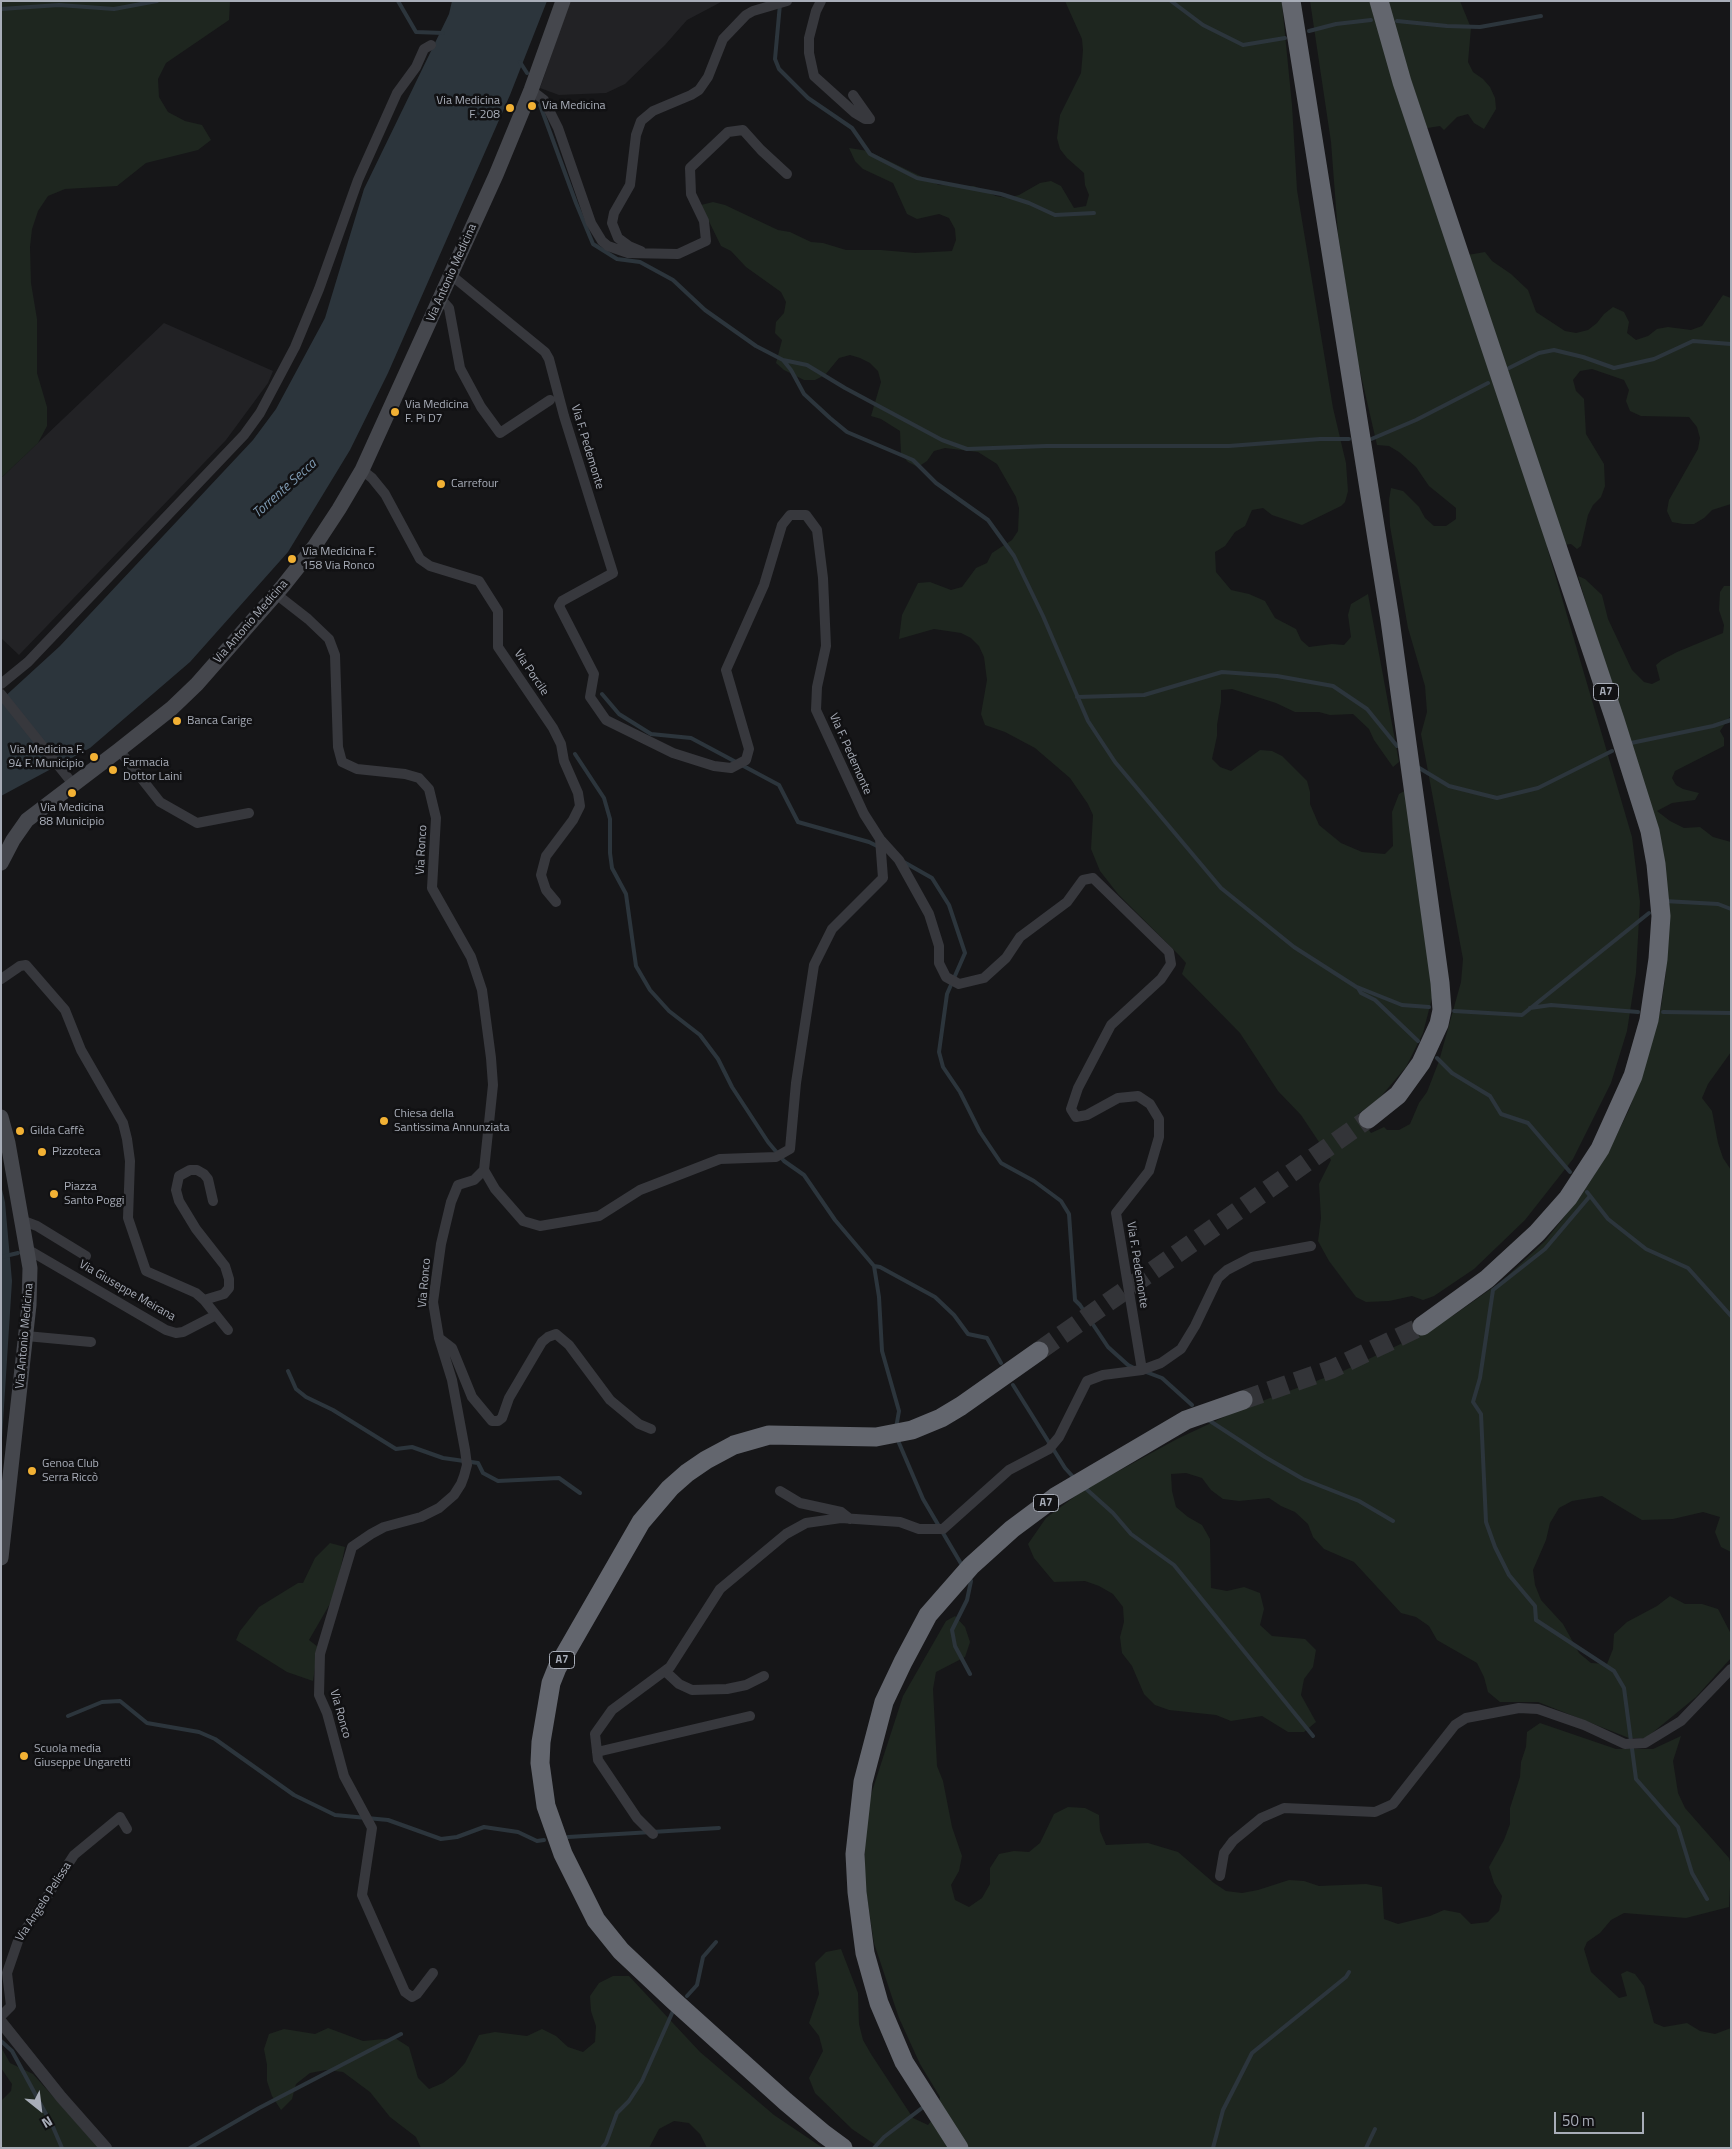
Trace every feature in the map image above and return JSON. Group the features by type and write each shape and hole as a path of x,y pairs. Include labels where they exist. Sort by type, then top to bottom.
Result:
{"highway":[{"path":"1291,1 1390,620 1440,983 1442,1010 1439,1024 1421,1063 1398,1096 1368,1119"},
{"name":"A7","path":"1379,1 1402,82 1615,720 1650,831 1656,864 1661,916 1658,959 1649,1020 1633,1076 1600,1149 1568,1198 1537,1233 1488,1280 1422,1326"},
{"name":"A7","path":"843,2148 785,2101 673,2000 621,1952 596,1920 563,1854 546,1806 541,1770 541,1742 550,1690 557,1668 640,1522 653,1506 687,1473 734,1445 769,1435 876,1437 912,1430 941,1418 961,1406 1039,1351"},
{"name":"A7","path":"959,2148 904,2062 879,2003 865,1953 855,1854 863,1782 884,1702 928,1615 971,1566 1012,1529 1033,1512 1073,1486 1186,1420 1244,1400"}],"main road":[{"name":"Via Antonio Medicina","path":"1,863 26,820 69,778 119,750 172,708 197,684 276,594 314,546 362,470 451,275 531,90 562,1"},
{"name":"Via Antonio Medicina","path":"1,1117 4,1144 30,1268 30,1305 1,1558"}],"street":[{"path":"648,254 618,238 612,223 614,213 630,185 636,135 641,121 653,111 699,90 708,77 723,39 746,15 753,11 787,1"},
{"path":"817,4 809,38 809,53 814,76 855,114 865,119 870,119 853,95"},
{"path":"1,684 28,662 244,435 260,413 295,347 319,289 358,180 397,93 416,67 424,49 431,45"},
{"path":"531,90 544,100 558,128 591,223 602,241 608,246 628,253 678,254 706,241 704,221 691,194 690,168 728,132 743,130 787,174"},
{"name":"Via F. Pedemonte","path":"451,275 546,352 549,359 564,416 613,573 562,600 559,606 594,674 590,697 606,720 673,753 714,766 731,768 746,760 749,749 726,670 764,585 782,525 790,515 806,515 817,530 823,578 826,646 817,687 816,710 864,814 880,839 899,860 929,914 939,946 940,963 946,977 959,984 984,978 1006,958 1020,937 1067,902 1083,880 1093,878 1169,952 1171,964 1161,979 1111,1025 1078,1088 1072,1109 1076,1117 1087,1115 1118,1098 1138,1096 1150,1104 1159,1119 1159,1137 1149,1171 1116,1213 1142,1370"},
{"path":"440,298 449,308 460,368 480,407 500,433 550,400"},
{"name":"Via Porcile","path":"362,470 372,478 385,494 420,559 430,566 479,581 498,611 498,647 553,728 561,744 564,760 578,792 580,806 573,820 546,856 541,875 546,890 556,902"},
{"name":"Via Ronco","path":"276,594 308,619 329,639 335,655 338,747 342,762 356,769 405,774 419,778 429,789 436,818 432,888 471,957 482,990 491,1058 493,1085 484,1170 474,1180 458,1186 451,1202 441,1244 433,1302 439,1338 452,1380 465,1450 466,1465 461,1484 454,1495 439,1508 421,1517 378,1530 352,1547 320,1654 319,1695 327,1713 344,1776 372,1828 362,1895 405,1992 412,1997 417,1994 433,1973"},
{"path":"1,694 69,778"},
{"path":"119,750 160,802 197,823 249,814"},
{"path":"484,1170 495,1189 523,1221 540,1226 599,1216 640,1190 720,1159 776,1157 790,1149 796,1083 814,965 832,929 883,878 880,839"},
{"path":"1,979 20,966 26,965 65,1010 81,1050 123,1123 130,1162 128,1218 146,1271 196,1293 228,1330"},
{"path":"204,1300 224,1294 228,1288 229,1279 225,1266 196,1229 179,1201 176,1190 179,1176 190,1170 197,1170 204,1174 208,1179 213,1201"},
{"path":"21,1220 37,1226 86,1256"},
{"path":"653,1834 637,1818 598,1760 595,1734 612,1710 670,1667 720,1589 786,1534 806,1523 841,1518 900,1522 920,1529 942,1528 1008,1470 1049,1449 1059,1437 1087,1380 1103,1375 1142,1370 1161,1363 1181,1349 1195,1326 1218,1278 1227,1270 1252,1257 1311,1246"},
{"name":"Via Giuseppe Meirana","path":"27,1249 166,1330 176,1333 183,1332 216,1315"},
{"path":"439,1338 452,1348 472,1397 492,1421 498,1421 502,1418 509,1398 542,1342 556,1334 569,1345 610,1400 639,1424 651,1429"},
{"path":"26,1336 91,1342"},
{"path":"780,1490 800,1503 841,1512 851,1519"},
{"path":"1220,1876 1224,1853 1233,1841 1261,1818 1276,1811 1284,1808 1375,1812 1393,1804 1455,1725 1466,1718 1519,1708 1538,1709 1584,1725 1625,1744 1645,1744 1681,1721 1731,1669"},
{"path":"665,1671 679,1684 692,1690 727,1689 746,1685 764,1676"},
{"path":"597,1752 750,1716"},
{"name":"Via Angelo Pelissa","path":"1,2016 11,2006 7,1974 18,1941 74,1855 120,1817 127,1829"},
{"path":"1,2022 106,2148"}],"shaded area":[{"path":"1,1 230,2 229,20 166,63 158,79 159,97 168,112 185,121 202,125 211,140 198,150 146,163 117,186 65,189 48,196 38,211 32,229 30,247 31,283 37,319 37,373 47,407 47,426 38,443 1,478"},
{"path":"570,1 723,1 687,20 665,45 625,84 606,93 559,95 540,88"},
{"path":"1065,1 1281,1 1282,4 1292,105 1297,190 1333,408 1346,463 1348,491 1345,502 1341,506 1302,525 1272,515 1263,508 1252,510 1245,526 1235,532 1225,546 1215,552 1216,572 1231,590 1249,594 1265,601 1275,618 1296,629 1301,640 1309,647 1332,644 1344,645 1351,637 1348,615 1351,604 1368,594 1399,762 1393,767 1374,740 1369,729 1353,714 1330,715 1319,712 1295,712 1276,703 1232,689 1221,690 1217,736 1212,759 1220,767 1231,771 1260,750 1272,751 1282,756 1307,781 1310,792 1310,804 1319,825 1341,843 1362,852 1385,854 1393,846 1392,812 1399,794 1406,790 1431,951 1432,998 1423,1033 1406,1067 1378,1100 1358,1114 1371,1133 1384,1127 1387,1130 1399,1130 1410,1124 1419,1103 1427,1092 1439,1061 1461,982 1463,959 1421,734 1427,712 1425,686 1408,628 1390,526 1389,500 1391,488 1403,491 1434,526 1446,526 1456,519 1456,508 1429,486 1416,467 1399,452 1389,446 1377,445 1356,354 1338,234 1331,142 1310,1 1460,1 1471,28 1468,62 1473,72 1490,87 1495,98 1496,109 1484,129 1474,123 1468,114 1457,117 1444,130 1440,126 1421,129 1456,257 1485,252 1492,261 1511,274 1528,290 1536,312 1565,331 1576,333 1588,330 1613,307 1624,312 1629,322 1627,333 1636,340 1648,336 1657,329 1668,327 1691,330 1702,326 1723,295 1731,298 1731,504 1712,510 1694,524 1672,522 1667,511 1669,500 1698,449 1700,438 1697,427 1689,417 1641,416 1630,411 1626,401 1629,390 1624,380 1592,369 1580,371 1573,380 1576,391 1584,399 1586,434 1604,464 1605,486 1601,497 1593,505 1588,515 1581,546 1577,549 1571,544 1547,547 1632,837 1640,902 1636,973 1627,1031 1611,1083 1573,1159 1525,1220 1474,1269 1434,1296 1423,1300 1412,1296 1389,1301 1366,1302 1356,1297 1329,1261 1318,1241 1321,1218 1319,1184 1331,1160 1301,1115 1278,1091 1240,1033 1182,974 1186,963 1118,894 1100,871 1091,849 1093,815 1088,804 1070,778 1035,748 1005,732 985,725 981,714 987,680 984,657 979,646 971,638 961,633 934,629 899,639 902,615 918,583 930,582 951,590 962,587 976,568 987,563 992,553 1012,540 1018,531 1019,508 1016,497 997,464 978,452 945,448 934,451 927,461 918,467 908,462 901,454 900,431 881,419 871,416 881,382 878,371 870,363 860,358 850,355 839,358 825,375 815,380 804,380 784,370 776,363 782,340 775,333 776,322 784,313 786,302 781,292 746,267 731,251 721,246 701,205 713,202 725,205 778,230 790,232 811,242 823,243 846,250 881,250 915,253 952,251 956,240 955,229 949,218 939,214 917,219 907,214 893,183 863,169 855,161 849,148 868,151 939,185 974,186 996,196 1007,198 1019,195 1040,183 1051,181 1061,186 1074,208 1086,206 1089,195 1085,185 1084,173 1060,149 1057,138 1060,115 1081,73 1083,50 1082,39"},
{"path":"164,323 273,371 268,383 226,440 19,655 1,638 1,478"},
{"path":"1578,576 1585,579 1602,595 1608,619 1632,670 1644,682 1652,684 1660,680 1656,665 1662,660 1723,633 1724,625 1719,610 1720,592 1724,586 1731,586 1731,715 1720,731 1724,738 1724,746 1675,771 1672,778 1676,785 1699,793 1695,800 1672,803 1657,811 1670,821 1684,828 1700,827 1713,837 1731,842 1731,1052 1708,1084 1702,1098 1712,1111 1718,1143 1723,1158 1731,1170 1731,1552 1721,1547 1715,1532 1720,1517 1703,1512 1673,1519 1642,1520 1602,1496 1572,1501 1559,1508 1550,1523 1546,1540 1533,1570 1535,1585 1541,1600 1563,1624 1579,1653 1591,1663 1607,1664 1613,1649 1614,1634 1627,1622 1657,1606 1670,1596 1685,1604 1702,1604 1718,1609 1731,1634 1731,1658 1696,1697 1646,1738 1629,1738 1538,1702 1500,1702 1488,1692 1484,1677 1477,1663 1437,1640 1429,1626 1416,1617 1401,1613 1354,1562 1324,1549 1313,1537 1308,1524 1295,1512 1269,1498 1239,1501 1223,1499 1211,1490 1202,1478 1186,1473 1171,1474 1172,1491 1176,1507 1202,1525 1210,1539 1211,1588 1227,1591 1244,1587 1260,1593 1264,1609 1260,1625 1272,1636 1305,1639 1316,1650 1313,1667 1304,1679 1301,1695 1316,1722 1304,1732 1288,1732 1262,1716 1231,1721 1216,1715 1169,1710 1155,1705 1144,1694 1132,1666 1122,1653 1120,1637 1124,1622 1123,1607 1113,1594 1085,1581 1054,1582 1034,1558 1028,1544 1046,1518 1082,1491 1177,1439 1243,1408 1343,1371 1407,1341 1454,1315 1502,1281 1545,1241 1580,1197 1605,1158 1629,1110 1661,1007 1666,972 1666,901 1618,712"},
{"path":"330,1543 345,1547 335,1595 309,1640 318,1647 313,1681 287,1672 236,1640 240,1631 259,1607 298,1583 303,1583 315,1558"},
{"path":"955,1616 965,1627 970,1642 965,1657 936,1672 933,1689 937,1766 943,1781 952,1827 962,1856 959,1871 951,1885 955,1900 969,1907 982,1898 990,1884 990,1868 999,1854 1014,1851 1029,1852 1040,1843 1054,1814 1068,1807 1085,1808 1099,1815 1100,1831 1106,1845 1148,1843 1178,1852 1226,1891 1242,1893 1289,1880 1304,1881 1319,1886 1366,1884 1382,1887 1384,1919 1398,1924 1430,1916 1444,1910 1460,1913 1471,1924 1488,1922 1499,1911 1502,1896 1494,1883 1489,1867 1504,1840 1510,1824 1510,1808 1520,1777 1527,1732 1540,1723 1616,1749 1653,1749 1681,1736 1673,1761 1678,1793 1685,1808 1729,1858 1731,1866 1729,1907 1686,1918 1624,1913 1611,1920 1600,1933 1587,1942 1584,1949 1591,1972 1619,1998 1627,1996 1621,1974 1627,1971 1635,1974 1644,1986 1654,2023 1664,2027 1687,2023 1700,2031 1715,2034 1731,2028 1731,2148 880,2148 852,2129 815,2093 809,2078 823,2051 819,2036 809,2023 819,1994 815,1963 826,1952 841,1949 858,1993 859,2024 863,2040 871,2054 913,2118 928,2125 937,2113 940,2097 920,2064 899,2018 874,1943 864,1877 866,1810 903,1696 946,1621"},
{"path":"613,1976 629,1976 700,2052 774,2115 823,2148 707,2148 700,2134 689,2123 674,2121 659,2129 649,2148 421,2148 416,2137 390,2117 370,2092 343,2072 326,2070 310,2073 296,2084 292,2099 281,2110 272,2096 267,2081 264,2049 269,2034 284,2029 315,2034 328,2028 363,2041 395,2038 409,2047 418,2078 429,2089 443,2083 455,2074 465,2063 479,2035 495,2032 527,2036 542,2029 556,2036 568,2047 583,2052 595,2042 596,2026 591,2011 590,1996 599,1983"},
{"path":"1,2047 10,2063 33,2074 99,2148 1,2148 1,2101 11,2091 12,2084 1,2068"}],"water":[{"name":"Torrente Secca","path":"452,1 547,1 510,95 388,373 350,450 288,552 190,662 90,748 1,796 1,700 60,646 253,440 276,409 325,318 364,189 449,14"},
{"path":"1,1185 5,1202 12,1281 1,1454"}],"waterway":[{"path":"1,9 59,5 114,9 157,1"},
{"path":"398,1 416,32 443,33"},
{"path":"1171,1 1203,25 1243,45 1285,38"},
{"path":"780,4 775,59 779,69 808,98 852,128 870,154 917,178 1001,194 1029,203 1055,215 1094,213"},
{"path":"1397,21 1480,27 1541,16"},
{"path":"1309,31 1336,24 1371,20"},
{"path":"520,62 527,73"},
{"path":"540,105 593,244 617,259 640,262 673,280 705,310 756,346 783,360 791,370 804,394 847,432 913,460 936,483 988,520 1014,556 1043,616 1088,721 1115,762 1221,888 1294,947 1358,988 1361,993 1375,1000 1418,1041"},
{"path":"1509,368 1539,353 1554,350 1583,357 1614,368 1654,359 1693,341 1731,344"},
{"path":"783,360 807,365 845,388 942,440 967,449 1046,446 1229,446 1320,439 1349,439"},
{"path":"1369,440 1416,420 1488,383"},
{"path":"1077,697 1144,695 1222,672 1277,676 1333,686 1367,709 1397,746"},
{"path":"602,694 619,714 651,734 691,738 779,785 798,822 869,842 879,847"},
{"path":"1631,743 1713,726 1731,720"},
{"path":"1416,766 1449,786 1497,798 1538,788 1612,751"},
{"path":"575,754 604,798 610,819 612,868 626,894 636,966 650,990 669,1011 700,1035 718,1059 732,1087 768,1142 784,1161 804,1175 835,1220 874,1266 879,1297 882,1351 899,1411 896,1428"},
{"path":"902,861 932,878 949,905 965,953 947,994 939,1052 943,1067 960,1092 980,1132 1001,1163 1034,1181 1061,1201 1069,1214 1075,1300 1108,1347 1134,1368"},
{"path":"1664,901 1718,904 1731,909"},
{"path":"1454,1011 1522,1015 1649,913"},
{"path":"1357,987 1402,1005 1429,1007"},
{"path":"1530,1008 1551,1005 1638,1012"},
{"path":"1663,1012 1731,1013"},
{"path":"1437,1058 1452,1073 1490,1096 1501,1114 1528,1123 1570,1172"},
{"path":"1587,1192 1608,1219 1646,1249 1688,1268 1731,1316"},
{"path":"1590,1196 1545,1249 1493,1290 1480,1378 1473,1402 1481,1414 1486,1522 1495,1547 1509,1575 1535,1606 1536,1620 1614,1671 1624,1688 1636,1779 1678,1827 1692,1873 1707,1899"},
{"path":"1,1257 18,1253"},
{"path":"874,1266 880,1267 935,1297 954,1315 968,1334 987,1338 1001,1363"},
{"path":"288,1371 296,1389 306,1397 333,1410 396,1449 412,1447 443,1458 478,1463 483,1473 498,1481 559,1478 580,1493"},
{"path":"1146,1372 1162,1378 1192,1405"},
{"path":"1013,1385 1065,1468 1075,1479"},
{"path":"1207,1419 1303,1479 1359,1501 1393,1521"},
{"path":"899,1443 923,1499 963,1567"},
{"path":"1084,1487 1113,1513 1131,1534 1174,1565 1313,1736"},
{"path":"969,1577 971,1581 967,1600 952,1630 955,1646 970,1674"},
{"path":"68,1716 102,1702 120,1701 147,1723 199,1732 215,1739 294,1795 335,1815 388,1820 441,1839 457,1837 484,1827 518,1832 537,1841 544,1840"},
{"path":"568,1837 719,1828"},
{"path":"687,1996 697,1985 703,1957 716,1942"},
{"path":"1213,2148 1223,2110 1252,2053 1346,1977 1349,1972"},
{"path":"602,2148 606,2143 617,2113 629,2101 642,2081 673,2011"},
{"path":"190,2148 259,2108 401,2034"},
{"path":"1,2041 12,2051 53,2127 62,2148"},
{"path":"874,2148 884,2137 922,2108"},
{"path":"1366,2148 1375,2129"}],"tunnel":[{"path":"1039,1351 1368,1119"},
{"path":"1243,1400 1332,1369 1422,1326"}],"place":[{"name":"Via Medicina","path":"532,106"},
{"name":"Via Medicina F. 208","path":"510,108"},
{"name":"Via Medicina F. Pi D7","path":"395,412"},
{"name":"Carrefour","path":"441,484"},
{"name":"Via Medicina F. 158 Via Ronco","path":"292,559"},
{"name":"Banca Carige","path":"177,721"},
{"name":"Via Medicina F. 94 F. Municipio","path":"94,757"},
{"name":"Farmacia Dottor Laini","path":"113,770"},
{"name":"Via Medicina 88 Municipio","path":"72,793"},
{"name":"Chiesa della Santissima Annunziata","path":"384,1121"},
{"name":"Gilda Caffè","path":"20,1131"},
{"name":"Pizzoteca","path":"42,1152"},
{"name":"Piazza Santo Poggi","path":"54,1194"},
{"name":"Genoa Club Serra Riccò","path":"32,1471"},
{"name":"Scuola media Giuseppe Ungaretti","path":"24,1756"}]}
